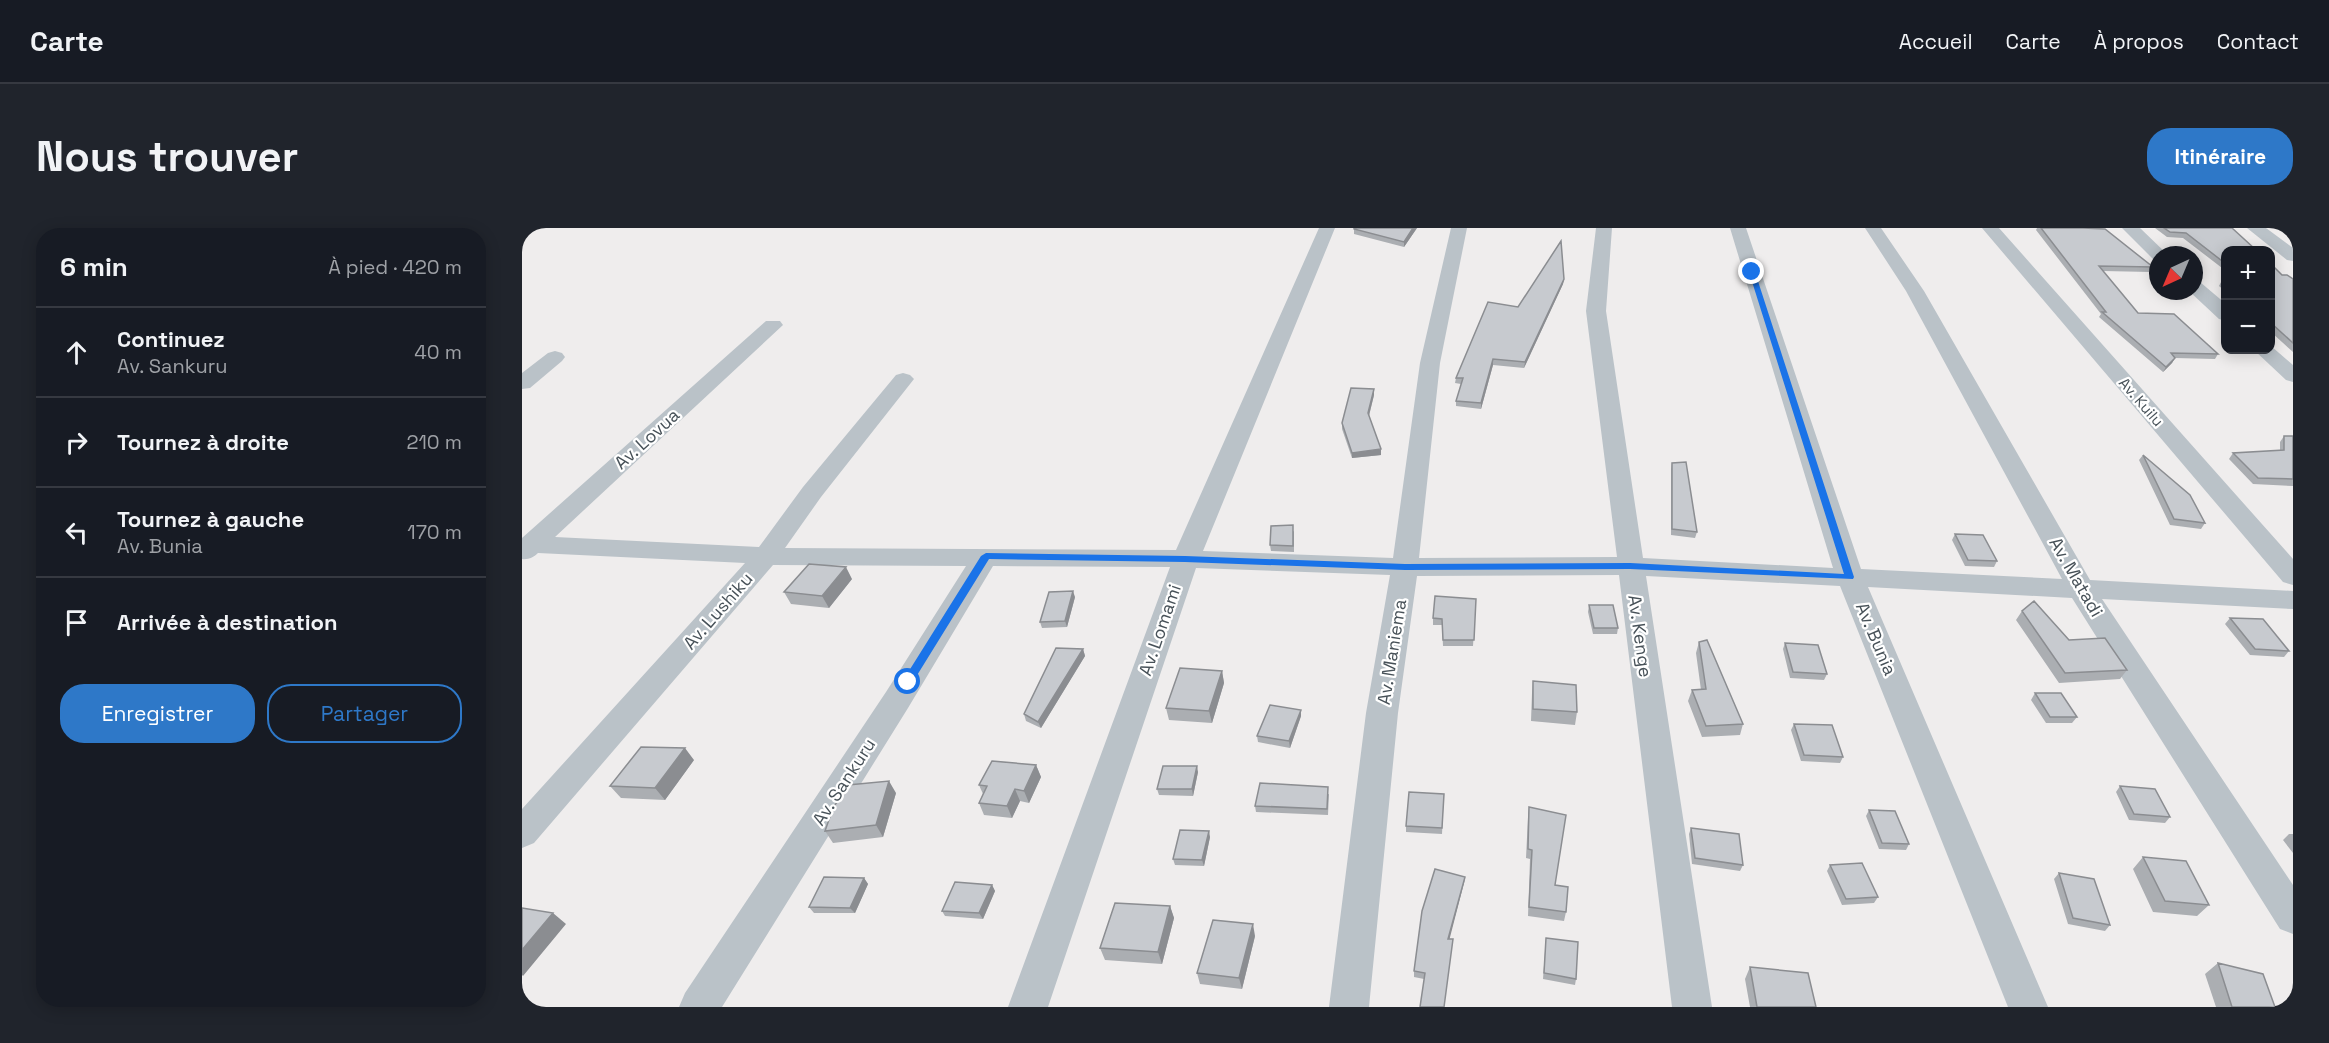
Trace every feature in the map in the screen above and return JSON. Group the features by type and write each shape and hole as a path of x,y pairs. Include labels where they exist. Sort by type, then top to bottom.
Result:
{"street":[{"name":"Av. Lomami","path":"1028,1007 1185,559 1327,228"},
{"name":"Av. Maniema","path":"1349,1007 1382,713 1405,567 1430,363 1459,228"},
{"name":"Av. Kenge","path":"1604,228 1596,311 1692,1007"},
{"name":"Av. Bunia","path":"1738,228 1850,577 2028,1007"},
{"name":"Av. Matadi","path":"1873,228 1915,291 2082,591 2293,917"},
{"name":"Av. Kuilu","path":"1990,228 2293,576"},
{"path":"2130,228 2149,246"},
{"path":"2250,228 2256,228 2293,256"},
{"path":"2203,294 2221,310"},
{"name":"Av. Lovua","path":"526,548 773,326"},
{"path":"2268,354 2293,376"},
{"path":"522,382 555,357"},
{"name":"Av. Lushiku","path":"522,833 766,556 812,492 903,379"},
{"path":"526,548 766,556 1185,559 1405,567 1630,566 2082,591 2293,600"},
{"name":"Av. Sankuru","path":"699,1007 897,700 986,556"}],"building":[{"path":"1354,228 1413,228 1404,242"},
{"path":"2041,228 2105,229 2149,264 2149,267 2099,266 2138,313 2174,314 2218,354 2171,353 2175,358 2166,367 2102,312 2106,312"},
{"path":"2164,228 2232,228 2252,246 2221,246 2221,260 2186,233 2170,232"},
{"path":"1561,241 1564,279 1525,362 1493,359 1481,403 1456,401 1463,378 1456,378 1488,302 1518,307"},
{"path":"2275,268 2282,275 2293,279 2293,343 2275,327"},
{"path":"1351,388 1374,389 1368,413 1381,449 1352,453 1342,423"},
{"path":"2284,436 2293,436 2293,479 2258,478 2233,453 2284,450"},
{"path":"2143,455 2190,495 2205,523 2174,519"},
{"path":"1686,462 1697,532 1672,529 1672,463"},
{"path":"1293,525 1293,546 1270,545 1271,526"},
{"path":"1955,534 1983,535 1997,561 1968,560"},
{"path":"809,564 846,567 822,596 784,592"},
{"path":"1073,591 1065,621 1040,622 1049,592"},
{"path":"1435,596 1476,599 1474,640 1443,640 1442,619 1433,618"},
{"path":"2034,601 2069,640 2105,638 2127,670 2065,673 2022,611"},
{"path":"1589,605 1613,605 1618,628 1594,628"},
{"path":"2230,618 2263,619 2289,651 2255,649"},
{"path":"1707,640 1743,724 1706,726 1692,690 1706,689 1699,642"},
{"path":"1785,643 1818,645 1827,674 1793,672"},
{"path":"1056,648 1083,649 1038,722 1024,714"},
{"path":"1180,668 1222,671 1209,711 1166,708"},
{"path":"1533,681 1576,685 1577,712 1533,709"},
{"path":"2035,693 2061,693 2077,717 2050,717"},
{"path":"1270,705 1301,710 1289,741 1257,736"},
{"path":"1794,724 1832,725 1843,757 1804,755"},
{"path":"641,747 685,748 655,788 610,786"},
{"path":"992,761 1036,765 1024,791 1015,789 1007,806 979,803 987,786 979,785"},
{"path":"1163,766 1197,766 1192,789 1157,789"},
{"path":"889,781 876,825 825,831 833,808 848,785"},
{"path":"1260,783 1328,787 1327,809 1255,806"},
{"path":"2120,786 2155,789 2170,817 2134,814"},
{"path":"1409,792 1444,794 1442,828 1406,826"},
{"path":"1529,807 1566,815 1555,885 1568,887 1566,912 1529,907 1532,850 1528,849"},
{"path":"1869,810 1895,811 1909,844 1882,843"},
{"path":"1691,828 1739,834 1743,865 1695,858"},
{"path":"1180,830 1209,831 1202,860 1173,859"},
{"path":"2143,857 2186,861 2209,905 2165,901"},
{"path":"1862,863 1878,897 1846,899 1830,865"},
{"path":"1435,869 1465,877 1448,939 1453,939 1444,1007 1420,1007 1425,973 1414,971 1422,911"},
{"path":"2059,873 2094,879 2110,925 2073,918"},
{"path":"824,877 864,878 850,908 809,907"},
{"path":"955,882 992,885 979,913 942,911"},
{"path":"1115,903 1170,906 1158,952 1100,948"},
{"path":"522,908 553,913 522,950"},
{"path":"1213,920 1253,924 1239,978 1197,973"},
{"path":"1546,938 1578,942 1576,979 1544,973"},
{"path":"2218,963 2263,974 2275,1007 2232,1007"},
{"path":"1750,967 1808,973 1816,1007 1757,1007"}],"route":[{"path":"908,682 986,556 1185,559 1405,567 1630,566 1850,577 1752,272"}]}
